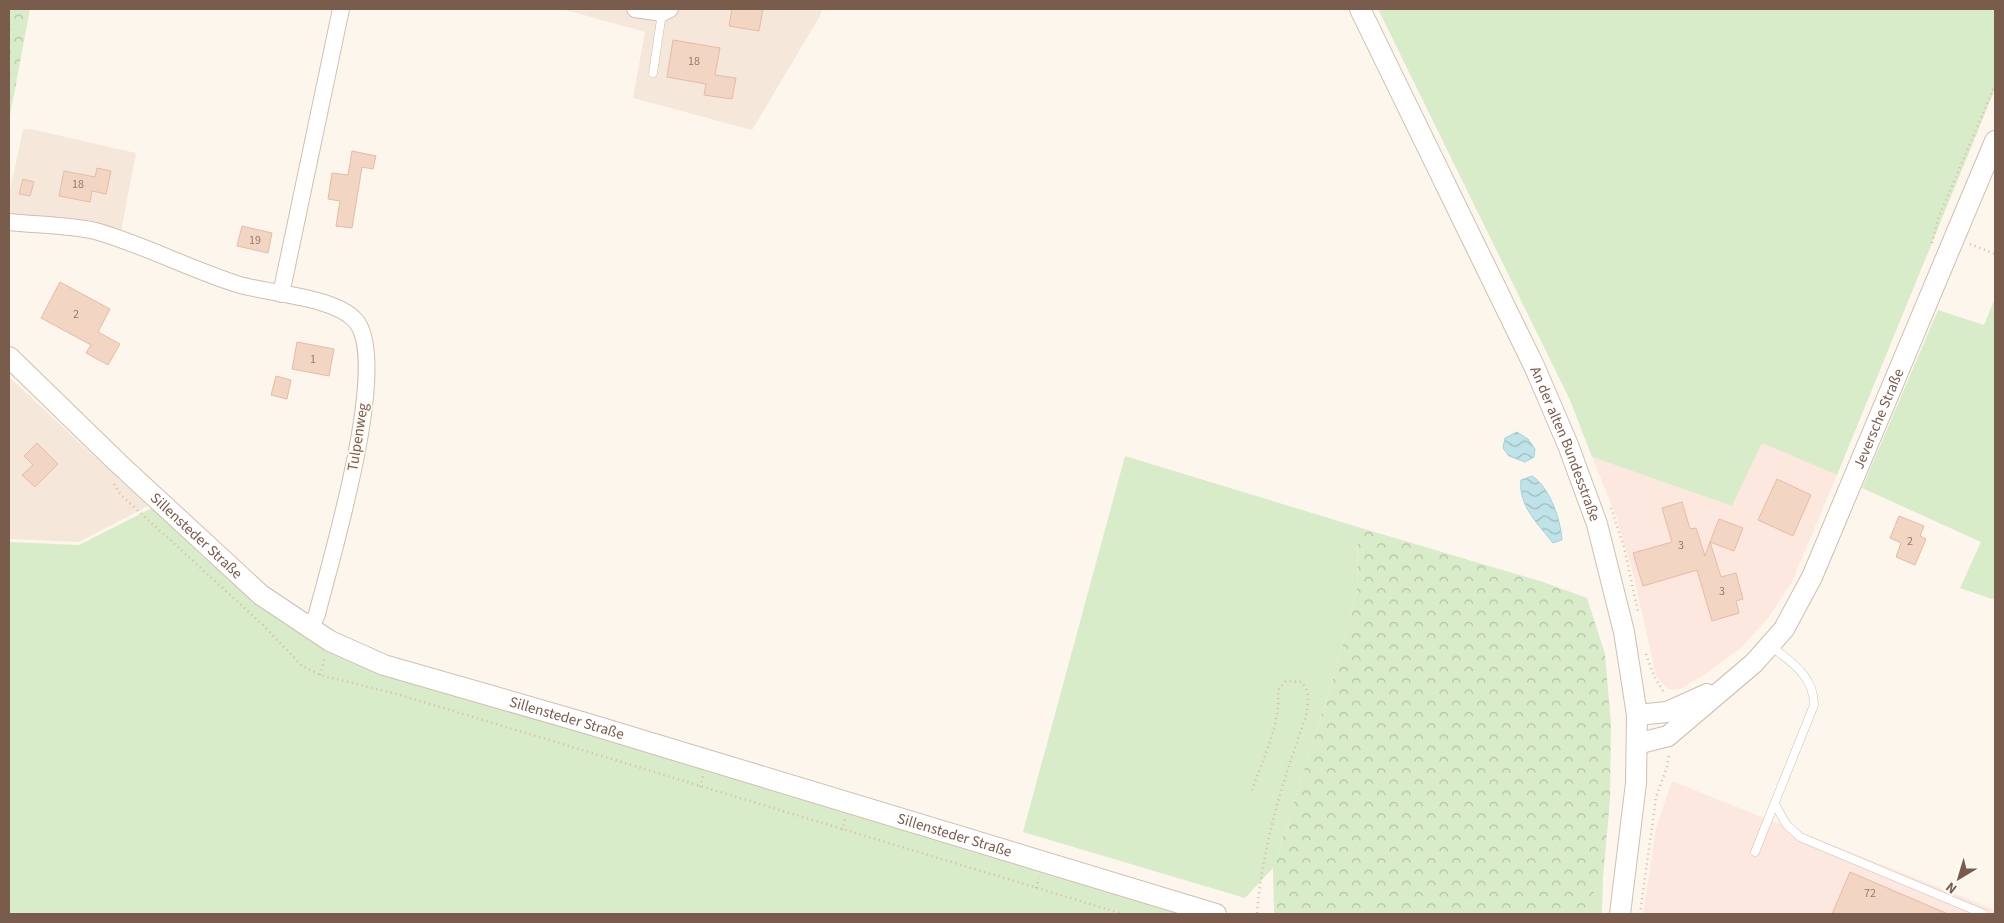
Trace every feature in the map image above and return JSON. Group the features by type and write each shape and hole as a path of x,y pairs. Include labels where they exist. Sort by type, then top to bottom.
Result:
{"street":[{"path":"281,294 341,9"},
{"path":"635,9 666,11"},
{"name":"An der alten Bundesstraße","path":"1360,9 1535,368 1568,445 1597,524 1630,659 1637,715 1632,826 1620,914"},
{"name":"Jeversche Straße","path":"1637,744 1668,736 1736,680 1771,645 1796,608 1812,577 1995,141"},
{"name":"Tulpenweg","path":"9,222 97,232 238,285 326,304 343,311 356,321 366,344 367,367 358,450 317,614 310,630"},
{"name":"Sillensteder Straße","path":"9,357 118,463 261,595 310,630 384,665 582,722 1216,914"},
{"name":"Jeversche Straße","path":"1637,715 1736,680"}],"lane":[{"path":"653,73 666,11"},
{"path":"1755,852 1814,705 1814,692 1809,679 1771,645"},
{"path":"1775,804 1786,824 1800,837 1984,914"}],"path":[{"path":"1932,246 1938,219 1995,85"},
{"path":"1954,238 1995,254"},
{"path":"1252,790 1273,732 1279,703 1278,690 1286,681 1301,682 1307,688 1309,700 1306,716 1276,811 1259,883 1257,914"},
{"path":"1640,914 1656,797 1669,758 1668,736"}],"shaded area":[{"path":"562,9 822,9 820,16 752,130 633,98 645,32"},
{"path":"30,129 136,153 121,232 9,215 9,194 23,130"},
{"path":"9,377 148,506 79,542 9,539"},
{"path":"1762,442 1837,475 1792,582 1768,618 1741,648 1704,675 1680,689 1668,689 1656,676 1633,573 1616,516 1592,457 1732,506"},
{"path":"1672,781 1995,910 1995,914 1643,914 1656,828"}],"green space":[{"path":"9,9 30,9 9,121"},
{"path":"1378,9 1995,9 1995,89 1837,475 1762,443 1732,506 1592,457 1570,400"},
{"path":"1995,298 1995,600 1960,588 1981,542 1862,488 1938,310 1984,325"},
{"path":"1125,456 1358,527 1357,592 1334,676 1273,868 1245,898 1023,832"},
{"path":"152,508 203,557 266,610 324,645 1192,914 9,914 9,542 79,545"},
{"path":"1358,527 1543,582 1587,598 1605,654 1611,724 1610,800 1603,877 1582,914 1274,914 1273,868 1334,676 1357,592"},
{"path":"1603,877 1602,914 1582,914"}],"water":[{"path":"1517,432 1528,439 1535,449 1534,457 1525,462 1509,456 1503,448 1505,438"},
{"path":"1532,476 1544,487 1549,495 1557,514 1562,540 1553,543 1526,507 1521,489 1521,480"}],"building":[{"path":"732,9 763,9 759,31 729,26"},
{"path":"673,40 720,48 715,75 736,78 732,99 704,95 706,84 667,77"},
{"path":"352,151 376,156 373,169 362,167 352,228 336,226 340,201 328,199 332,173 348,175"},
{"path":"97,168 111,171 106,194 92,191 90,202 59,196 64,171 95,177"},
{"path":"23,179 34,182 30,196 19,194"},
{"path":"242,226 272,233 268,253 237,246"},
{"path":"60,282 110,309 98,332 120,344 108,365 86,353 91,345 41,318"},
{"path":"297,342 334,349 329,376 292,369"},
{"path":"276,376 291,380 287,399 271,395"},
{"path":"37,443 58,464 35,487 22,475 33,465 24,456"},
{"path":"1777,479 1811,495 1793,536 1758,520"},
{"path":"1682,502 1690,529 1696,528 1705,556 1710,542 1721,577 1736,573 1743,599 1736,601 1739,613 1712,621 1697,570 1643,586 1633,553 1672,542 1662,508"},
{"path":"1899,516 1924,526 1920,536 1926,539 1915,565 1896,557 1901,543 1890,538"},
{"path":"1719,519 1743,528 1734,551 1710,542"},
{"path":"1850,872 1948,914 1832,914"}]}
